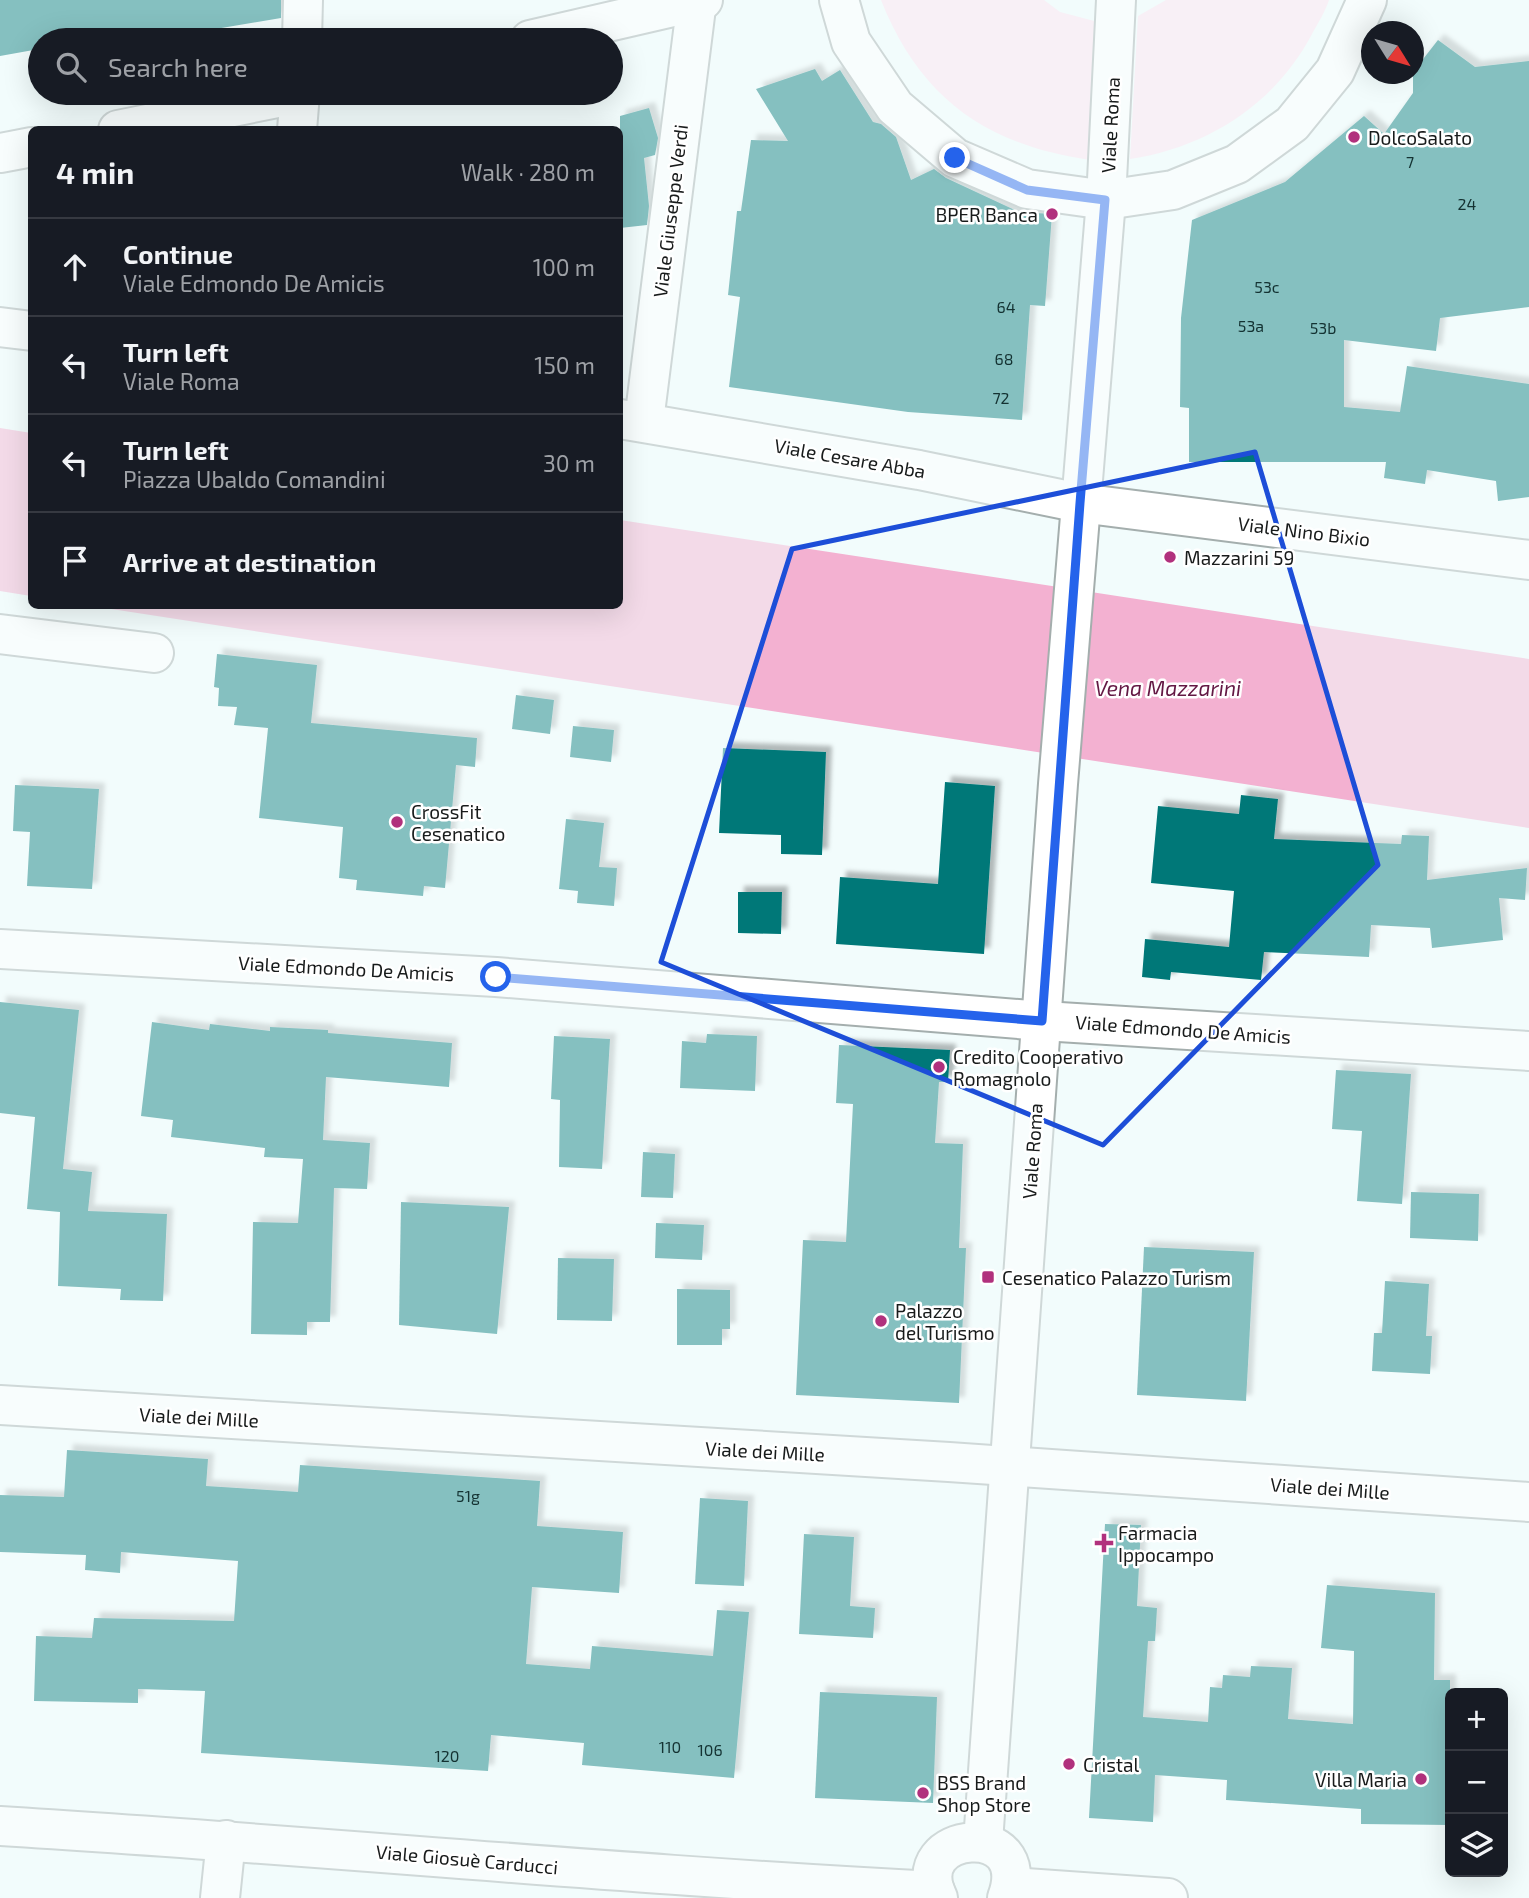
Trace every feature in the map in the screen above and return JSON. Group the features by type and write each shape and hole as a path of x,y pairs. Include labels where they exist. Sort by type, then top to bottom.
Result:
{"street":[{"path":"302,28 303,0"},
{"path":"839,0 851,42 895,107 955,158 1027,190 1105,200 1173,190 1237,164 1292,124 1335,71 1367,0"},
{"name":"Viale Roma","path":"983,1842 1058,784 1105,200 1116,0"},
{"path":"582,28 699,1"},
{"name":"Viale Giuseppe Verdi","path":"632,420 699,1"},
{"path":"138,126 241,105"},
{"path":"297,126 299,105"},
{"path":"0,153 28,148"},
{"path":"0,327 28,330"},
{"name":"Viale Cesare Abba","path":"632,420 919,470 1078,521"},
{"name":"Viale Nino Bixio","path":"1078,521 1529,560"},
{"path":"0,634 154,653"},
{"name":"Viale Edmondo De Amicis","path":"0,949 496,977 1042,1021 1529,1051"},
{"name":"Viale dei Mille","path":"0,1405 1010,1466 1529,1502"},
{"name":"Viale Giosuè Carducci","path":"0,1826 226,1840 755,1890 937,1895"},
{"path":"220,1898 226,1840"},
{"path":"937,1895 935,1868 949,1848 971,1840 983,1842 1002,1855 1011,1876 1009,1893 1168,1898"}],"highlighted area":[{"path":"1255,452 1378,865 1103,1145 661,962 792,549"}],"shaded area":[{"path":"881,0 1044,0 1060,12 1098,22 1090,160 1053,153 1019,142 988,129 961,111 937,90 915,64"},
{"path":"1166,0 1329,0 1297,59 1259,101 1212,133 1159,153 1130,159 1138,16"}],"water":[{"path":"0,428 28,433 28,596 0,591"},
{"name":"Vena Mazzarini","path":"623,520 1529,659 1529,828 111,609 623,609"}],"building":[{"path":"0,0 281,0 281,18 222,28 28,28 28,51 0,56"},
{"path":"1438,40 1475,67 1529,61 1529,307 1440,318 1436,351 1344,340 1344,407 1400,412 1407,366 1529,384 1529,497 1498,501 1496,481 1427,470 1425,484 1384,478 1386,462 1189,462 1189,408 1180,407 1181,318 1192,220 1285,182 1364,116 1384,134 1413,93 1413,84 1424,84 1424,58"},
{"path":"815,69 822,81 840,70 873,122 881,124 896,137 911,180 934,169 946,178 1019,212 1052,214 1045,306 1030,305 1022,420 908,412 729,387 740,297 728,295 737,211 741,211 751,140 788,141 756,89"},
{"path":"649,108 658,138 655,155 644,158 649,206 647,225 623,228 623,126 620,126 620,116"},
{"path":"217,654 317,665 311,723 477,738 475,767 456,765 445,888 424,886 423,896 356,890 357,880 339,878 343,827 259,818 268,728 234,725 237,707 218,706 219,688 214,687"},
{"path":"516,695 554,700 550,734 512,729"},
{"path":"573,726 614,730 611,762 570,757"},
{"path":"723,748 826,752 822,855 781,854 781,835 719,833"},
{"path":"945,782 995,786 984,954 836,944 840,877 938,884"},
{"path":"15,785 99,789 92,889 27,886 30,832 13,831"},
{"path":"1241,795 1278,799 1274,839 1401,844 1402,835 1429,836 1427,880 1527,868 1525,900 1499,898 1503,940 1432,948 1430,928 1371,925 1369,957 1264,952 1261,980 1171,972 1170,980 1142,977 1145,939 1229,947 1234,891 1151,883 1158,806 1239,814"},
{"path":"566,819 604,823 599,867 617,868 614,906 577,903 578,891 559,889"},
{"path":"738,892 782,892 781,934 738,933"},
{"path":"0,1002 79,1010 63,1169 92,1172 88,1211 167,1214 163,1301 120,1300 121,1289 58,1286 60,1212 27,1209 35,1117 0,1113"},
{"path":"152,1022 209,1030 210,1024 270,1031 270,1027 328,1030 328,1033 452,1043 449,1087 326,1077 323,1140 370,1143 367,1189 334,1188 330,1322 307,1322 307,1335 251,1334 253,1222 298,1223 303,1159 264,1157 265,1148 171,1137 173,1120 141,1116"},
{"path":"707,1034 757,1036 755,1091 680,1088 682,1041 706,1043"},
{"path":"554,1036 610,1039 602,1169 559,1167 560,1100 551,1099"},
{"path":"839,1045 950,1050 948,1082 939,1082 935,1143 963,1144 959,1248 966,1248 959,1403 796,1395 803,1240 846,1242 853,1104 836,1103"},
{"path":"1336,1070 1411,1074 1402,1204 1357,1201 1362,1131 1332,1129"},
{"path":"643,1152 675,1154 673,1198 641,1197"},
{"path":"1411,1192 1479,1194 1478,1241 1410,1238"},
{"path":"401,1202 509,1207 497,1334 399,1325"},
{"path":"656,1223 704,1225 702,1260 655,1258"},
{"path":"1144,1247 1254,1252 1246,1401 1137,1395"},
{"path":"558,1258 614,1259 612,1321 557,1320"},
{"path":"1385,1281 1429,1284 1426,1336 1432,1336 1430,1374 1372,1371 1374,1333 1382,1333"},
{"path":"677,1289 730,1290 730,1329 722,1329 722,1345 677,1345"},
{"path":"67,1450 208,1459 206,1486 298,1492 300,1465 540,1481 537,1526 623,1532 619,1593 532,1587 526,1664 590,1669 592,1646 713,1656 717,1610 749,1612 734,1778 582,1765 584,1743 491,1735 488,1771 201,1753 205,1691 138,1689 138,1703 34,1701 36,1636 92,1638 94,1618 234,1621 238,1561 121,1552 120,1573 85,1570 86,1555 0,1552 0,1495 64,1497"},
{"path":"700,1498 748,1501 744,1586 695,1584"},
{"path":"1105,1524 1141,1525 1137,1606 1157,1608 1155,1641 1148,1641 1143,1717 1208,1722 1210,1687 1222,1688 1223,1675 1250,1677 1251,1666 1292,1668 1288,1719 1353,1724 1354,1651 1321,1648 1327,1585 1435,1593 1434,1680 1450,1680 1450,1688 1445,1688 1445,1825 1361,1824 1361,1809 1226,1800 1227,1780 1155,1775 1153,1822 1089,1818"},
{"path":"804,1534 854,1537 850,1606 875,1608 873,1638 799,1634"},
{"path":"820,1692 937,1697 933,1803 815,1798"}],"place":[{"name":"DolcoSalato","path":"1354,137"},
{"name":"BPER Banca","path":"1052,214"},
{"name":"Mazzarini 59","path":"1170,557"},
{"name":"CrossFit Cesenatico","path":"397,822"},
{"name":"Credito Cooperativo Romagnolo","path":"939,1067"},
{"name":"Cesenatico Palazzo Turism","path":"988,1277"},
{"name":"Palazzo del Turismo","path":"881,1321"},
{"name":"Farmacia Ippocampo","path":"1104,1543"},
{"name":"Cristal","path":"1069,1764"},
{"name":"Villa Maria","path":"1421,1779"},
{"name":"BSS Brand Shop Store","path":"923,1793"}],"route":[{"path":"496,977 1042,1021 1058,784 1105,200 1027,190 955,158"}]}
